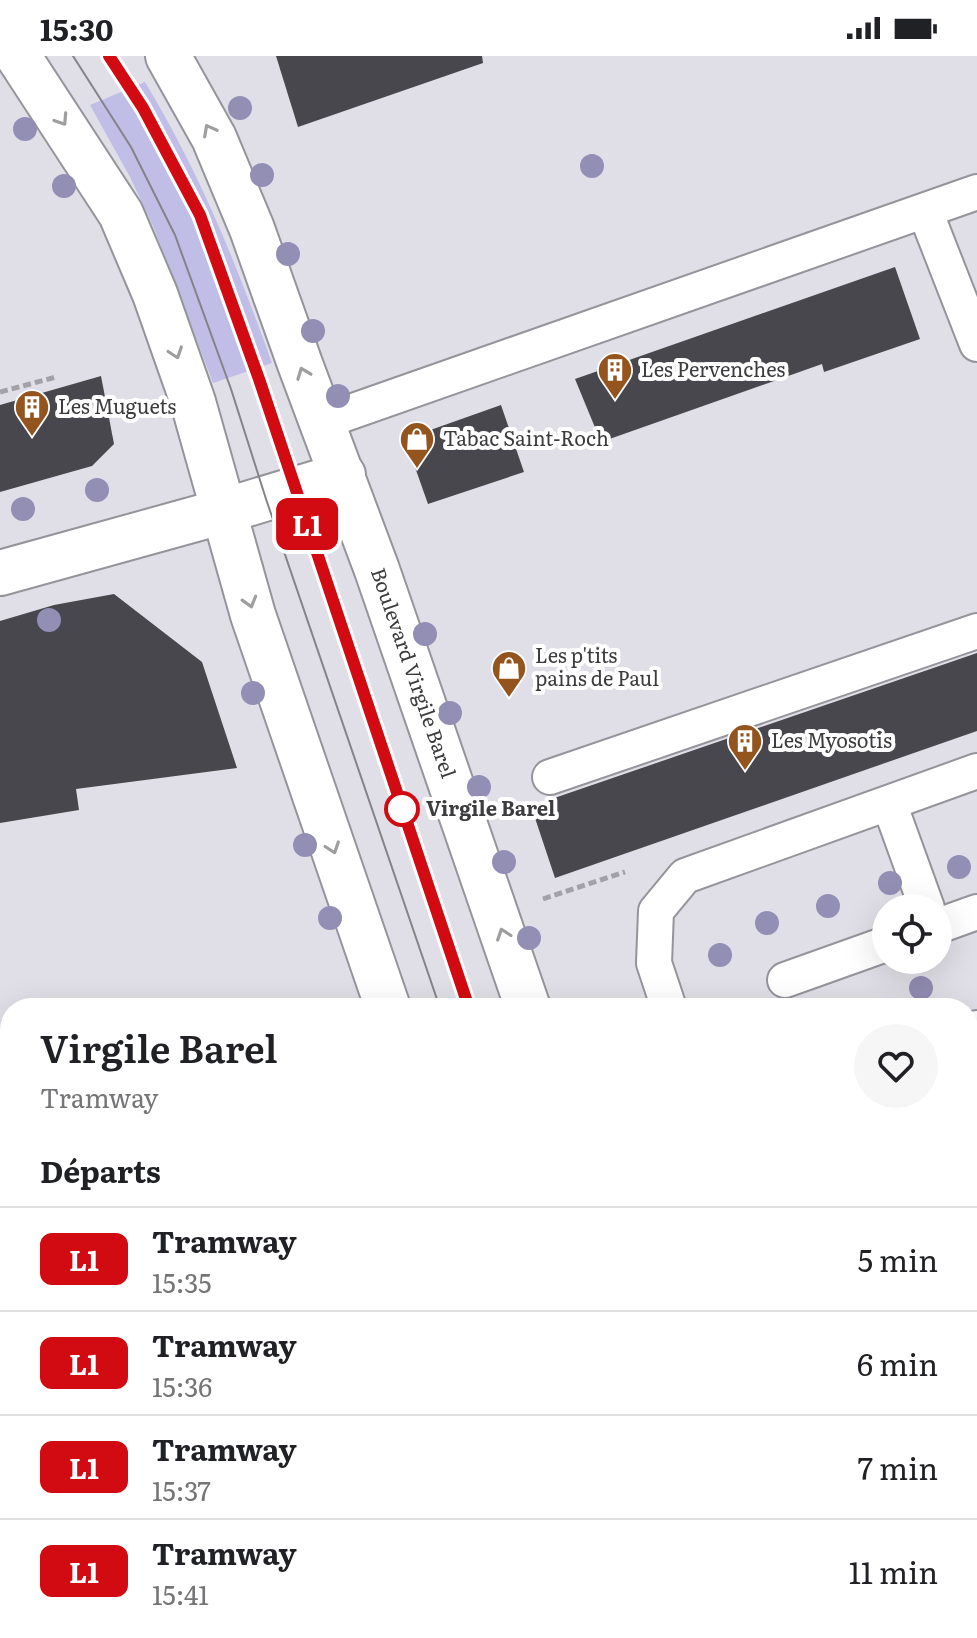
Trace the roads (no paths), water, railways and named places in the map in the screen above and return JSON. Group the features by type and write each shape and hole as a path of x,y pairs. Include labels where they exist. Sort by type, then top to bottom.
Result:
{"main road":[{"path":"18,56 121,214 155,294 193,402 253,615 385,998"},
{"name":"Boulevard Virgile Barel","path":"168,56 214,138 252,229 343,475 525,998"},
{"path":"0,573 343,475"}],"lane":[{"path":"322,422 977,192"},
{"path":"925,211 977,344"},
{"path":"550,777 977,631"},
{"path":"666,998 654,963 656,911 685,876 977,771"},
{"path":"889,803 922,894"},
{"path":"952,921 977,912"},
{"path":"785,980 872,949"}],"tram line":[{"path":"73,56 131,147 175,235 231,389 437,998"},
{"path":"109,56 132,89 200,215 259,379 466,998"},
{"name":"L1","path":"109,56 143,108 200,215 259,379 466,998"}],"place":[{"name":"Les Pervenches","path":"615,401"},
{"name":"Les Muguets","path":"32,438"},
{"name":"Tabac Saint-Roch","path":"417,470"},
{"name":"Les p'tits pains de Paul","path":"509,699"},
{"name":"Les Myosotis","path":"745,772"},
{"name":"Virgile Barel","path":"402,809"}]}
